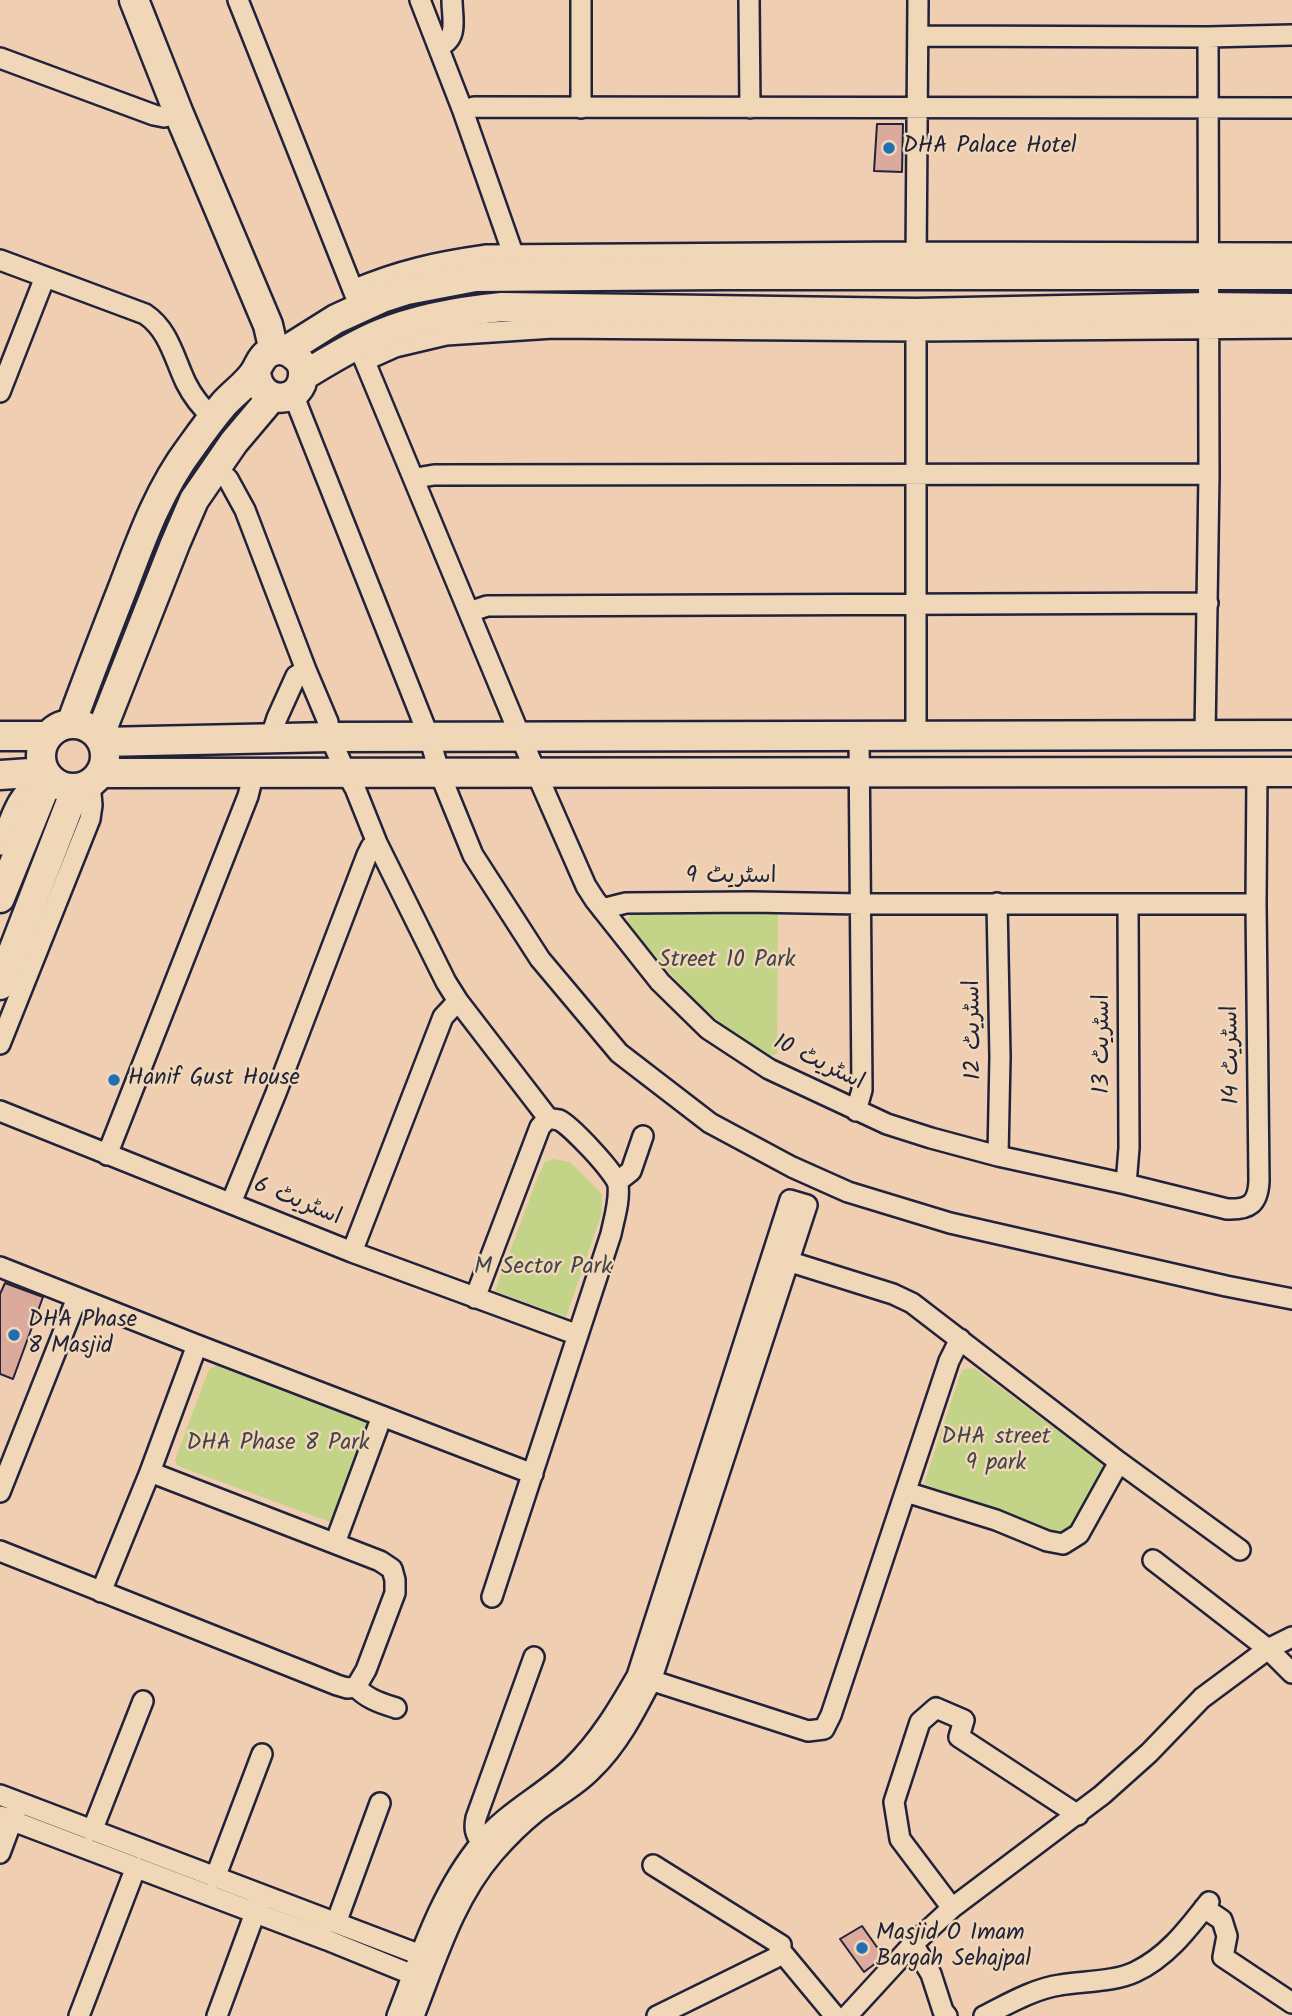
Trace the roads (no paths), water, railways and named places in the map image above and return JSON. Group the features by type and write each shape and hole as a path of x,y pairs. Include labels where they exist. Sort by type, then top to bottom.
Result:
{"street":[{"path":"134,0 268,325 272,357 259,387 289,389 362,352 380,334 421,321 484,309 519,307 916,322"},
{"path":"238,0 356,299"},
{"path":"420,0 463,111 517,265 519,307"},
{"path":"439,46 452,37 452,0"},
{"path":"581,0 581,108"},
{"path":"749,0 750,108"},
{"path":"916,263 918,0"},
{"path":"918,36 1292,35"},
{"path":"1205,736 1209,474 1208,37"},
{"path":"0,58 153,115 164,117 179,114"},
{"path":"463,111 474,107 1292,108"},
{"path":"1208,264 1292,253"},
{"path":"0,260 145,314 155,321 167,338 187,384 201,407 213,418"},
{"path":"1292,275 1208,264 517,265 475,277 356,299 272,357 213,418 176,467 141,540 59,730 44,743 41,757 47,774 58,784 251,774 346,773 1292,772"},
{"path":"0,392 45,277"},
{"path":"362,352 446,335 505,330 1208,318 1292,309"},
{"path":"1208,318 1292,328"},
{"path":"916,322 916,735"},
{"name":"اسٹریٹ 10","path":"362,352 521,738 586,886 660,982 708,1029 769,1069 887,1124 998,1157 1227,1209 1242,1210 1252,1203"},
{"path":"101,740 194,500 215,467 289,389 303,368 293,354 272,357"},
{"path":"289,389 429,737 440,774 473,855 540,959 619,1053 710,1123 792,1167 848,1192 950,1223 1292,1299"},
{"path":"215,467 228,479 245,509 328,722 330,737 425,943 457,1001 548,1118 559,1120 571,1129 617,1182 618,1199 611,1234 492,1597"},
{"path":"415,481 434,475 1209,474"},
{"path":"469,611 488,606 1208,603"},
{"path":"275,737 277,718 296,676 306,670"},
{"path":"0,736 87,726 101,740 105,758 89,781 0,985"},
{"path":"101,740 275,737 1292,735"},
{"path":"856,1111 862,1090 859,737"},
{"name":"اسٹریٹ 14","path":"1252,1203 1259,1196 1257,772"},
{"path":"0,775 47,774"},
{"path":"0,845 20,797 29,786 47,774"},
{"path":"0,898 47,774"},
{"path":"107,1155 248,796 251,774"},
{"path":"0,1044 90,819 92,805 89,781"},
{"path":"231,1203 367,855 377,843"},
{"name":"اسٹریٹ 9","path":"602,909 626,903 751,902 1256,904"},
{"name":"اسٹریٹ 12","path":"997,903 1000,1057 998,1157"},
{"name":"اسٹریٹ 13","path":"1126,1184 1129,1147 1128,904"},
{"path":"352,1252 443,1017 457,1001"},
{"name":"اسٹریٹ 6","path":"0,1111 352,1252 578,1335"},
{"path":"475,1298 540,1127 548,1118"},
{"path":"617,1182 631,1171 643,1136"},
{"path":"428,1958 479,1872 516,1829 593,1770 622,1733 644,1678 799,1203"},
{"path":"781,1259 893,1294 912,1303 1119,1462 1240,1550"},
{"path":"0,1267 533,1474"},
{"path":"0,1492 78,1298"},
{"path":"644,1678 808,1731 824,1728 831,1714 948,1361 960,1339"},
{"path":"101,1592 150,1472 197,1345"},
{"path":"335,1543 382,1416"},
{"path":"906,1492 996,1520 1047,1541 1063,1544 1079,1534 1119,1462"},
{"path":"150,1472 380,1561 392,1569 396,1580 395,1593 366,1671 356,1687"},
{"path":"0,1551 337,1685 356,1687"},
{"path":"1153,1560 1268,1649 1292,1673"},
{"path":"847,2016 912,1944 952,1908 1078,1815 1149,1753 1202,1699 1268,1649 1292,1637"},
{"path":"481,1842 474,1826 476,1818 534,1657"},
{"path":"397,2016 420,1978 448,1894 481,1842 510,1814 571,1768 603,1732 644,1678"},
{"path":"356,1687 372,1700 396,1709"},
{"path":"92,1831 143,1701"},
{"path":"952,1908 900,1839 894,1802 920,1722 936,1708 964,1720 959,1737 1078,1815"},
{"path":"215,1878 262,1754"},
{"path":"336,1923 380,1804"},
{"path":"6,1808 136,1867 259,1904 336,1923 428,1958"},
{"path":"6,1808 92,1831 215,1878 259,1904 420,1978"},
{"path":"0,1853 6,1808"},
{"path":"653,1865 781,1945 781,1951 835,2016"},
{"path":"79,2016 136,1867"},
{"path":"216,2016 259,1904"},
{"path":"984,2016 1025,1996 1057,1985 1133,1973 1171,1948 1207,1905 1222,1920 1227,1936 1223,1957 1292,2003"},
{"path":"912,1944 931,1974 947,2016"},
{"path":"657,2016 775,1958 781,1951"},
{"path":"414,2016 420,1978"}],"place":[{"name":"DHA Palace Hotel","path":"889,148"},
{"name":"Hanif Gust House","path":"114,1080"},
{"name":"DHA Phase 8 Masjid","path":"14,1335"},
{"name":"Masjid O Imam Bargah Sehajpal","path":"862,1948"}],"park label":[{"name":"Street 10 Park","path":"727,962"},
{"name":"M Sector Park","path":"543,1269"},
{"name":"DHA Phase 8 Park","path":"278,1445"},
{"name":"DHA street 9 park","path":"996,1452"}]}
